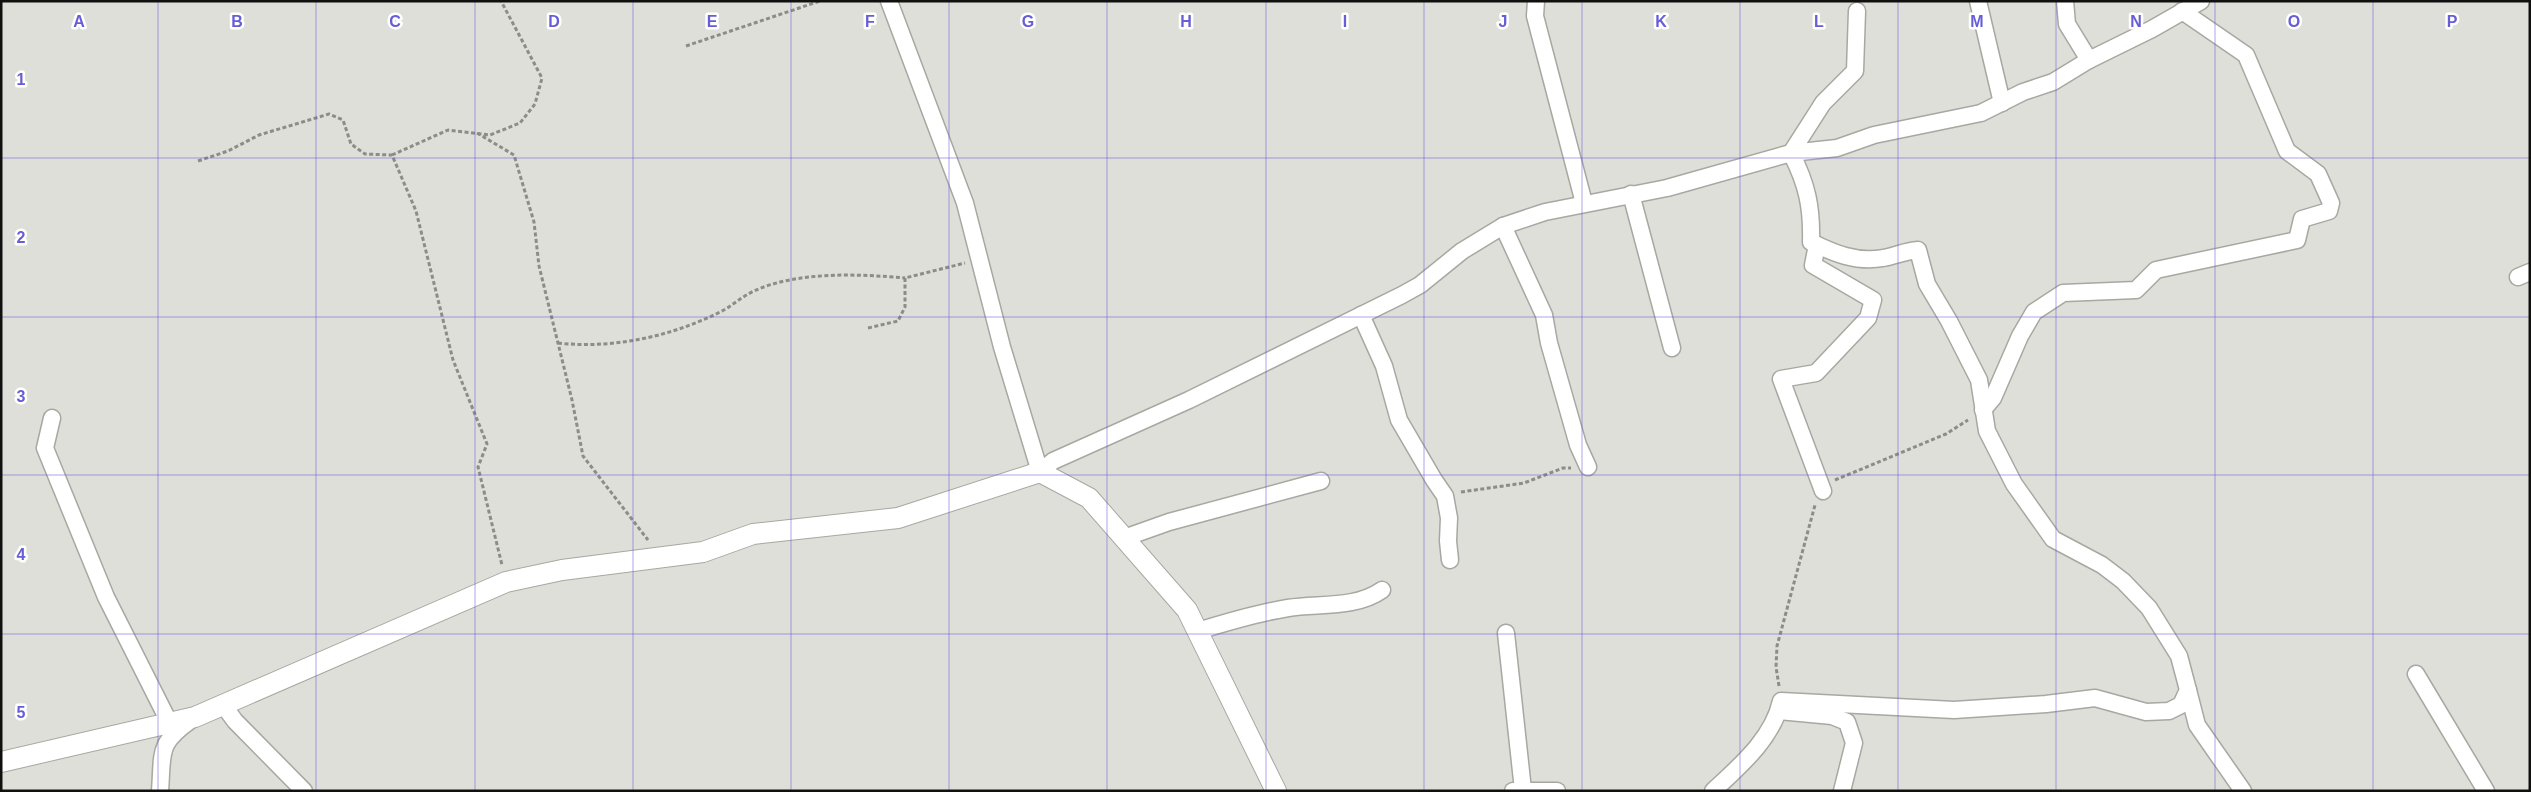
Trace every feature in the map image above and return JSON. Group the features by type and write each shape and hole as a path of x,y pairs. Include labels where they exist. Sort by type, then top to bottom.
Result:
{"street":[{"path":"889,1 965,203 1002,347 1040,472 1088,498 1187,610 1276,791"},
{"path":"1536,1 1535,16 1584,203"},
{"path":"1978,1 2002,102"},
{"path":"2065,1 2067,24 2088,60"},
{"path":"1,762 194,717 224,706 506,582 562,570 703,552 753,534 898,518 1040,472 1053,461 1189,400 1420,286 1462,251 1503,226 1545,212 1667,188 1791,153 1836,148 1874,135 1981,113 2002,102 2054,82 2088,60 2201,1"},
{"path":"1791,153 1822,103 1855,71 1857,11"},
{"path":"1983,410 1993,398 2020,336 2034,312 2063,292 2136,290 2156,270 2297,240 2302,219 2329,211 2331,203 2318,174 2287,151 2246,55 2182,11"},
{"path":"1791,153 1803,177 1812,211 1811,242 1835,254 1860,259 1884,258 1902,251 1918,250 1927,284 1949,321 1979,380 1987,431 2014,484 2053,539 2102,564 2123,581 2148,608 2179,656 2197,725 2243,791"},
{"path":"1631,194 1672,348"},
{"path":"1503,226 1544,315 1549,343 1578,445 1588,467"},
{"path":"1817,245 1813,265 1873,300 1868,318 1816,373 1781,379 1823,491"},
{"path":"1361,316 1384,366 1399,420 1445,496 1449,518 1448,541 1450,560"},
{"path":"52,418 45,448 106,597 169,722"},
{"path":"1124,538 1169,522 1321,480"},
{"path":"1198,632 1238,619 1289,608 1338,605 1374,596 1382,590"},
{"path":"1506,634 1522,790"},
{"path":"2416,674 2486,791"},
{"path":"1780,706 1954,710 2046,704 2095,698 2146,712 2170,711 2180,705 2188,690"},
{"path":"224,706 236,721 304,791"},
{"path":"1713,791 1760,743 1780,706"},
{"path":"1780,706 1832,716 1846,722 1854,743 1842,791"},
{"path":"160,791 163,748 172,733 194,717"},
{"path":"1513,791 1557,791"}],"path":[{"path":"198,161 228,150 259,134 329,114 343,120 351,144 365,154 392,155 448,130 490,135 520,123 535,104 542,78 501,1"},
{"path":"686,46 820,1"},
{"path":"476,133 514,155 534,222 540,266 583,456 660,557"},
{"path":"392,155 416,210 453,360 487,444 478,467 506,582"},
{"path":"558,343 602,345 625,342 690,326 720,312 754,291 792,281 824,276 872,275 905,278 980,259"},
{"path":"868,328 898,321 905,307 905,278"},
{"path":"1780,706 1776,667 1777,646 1817,498 1830,482 1946,434 1983,410"},
{"path":"1445,496 1478,488 1524,483 1564,468 1588,467"}]}
